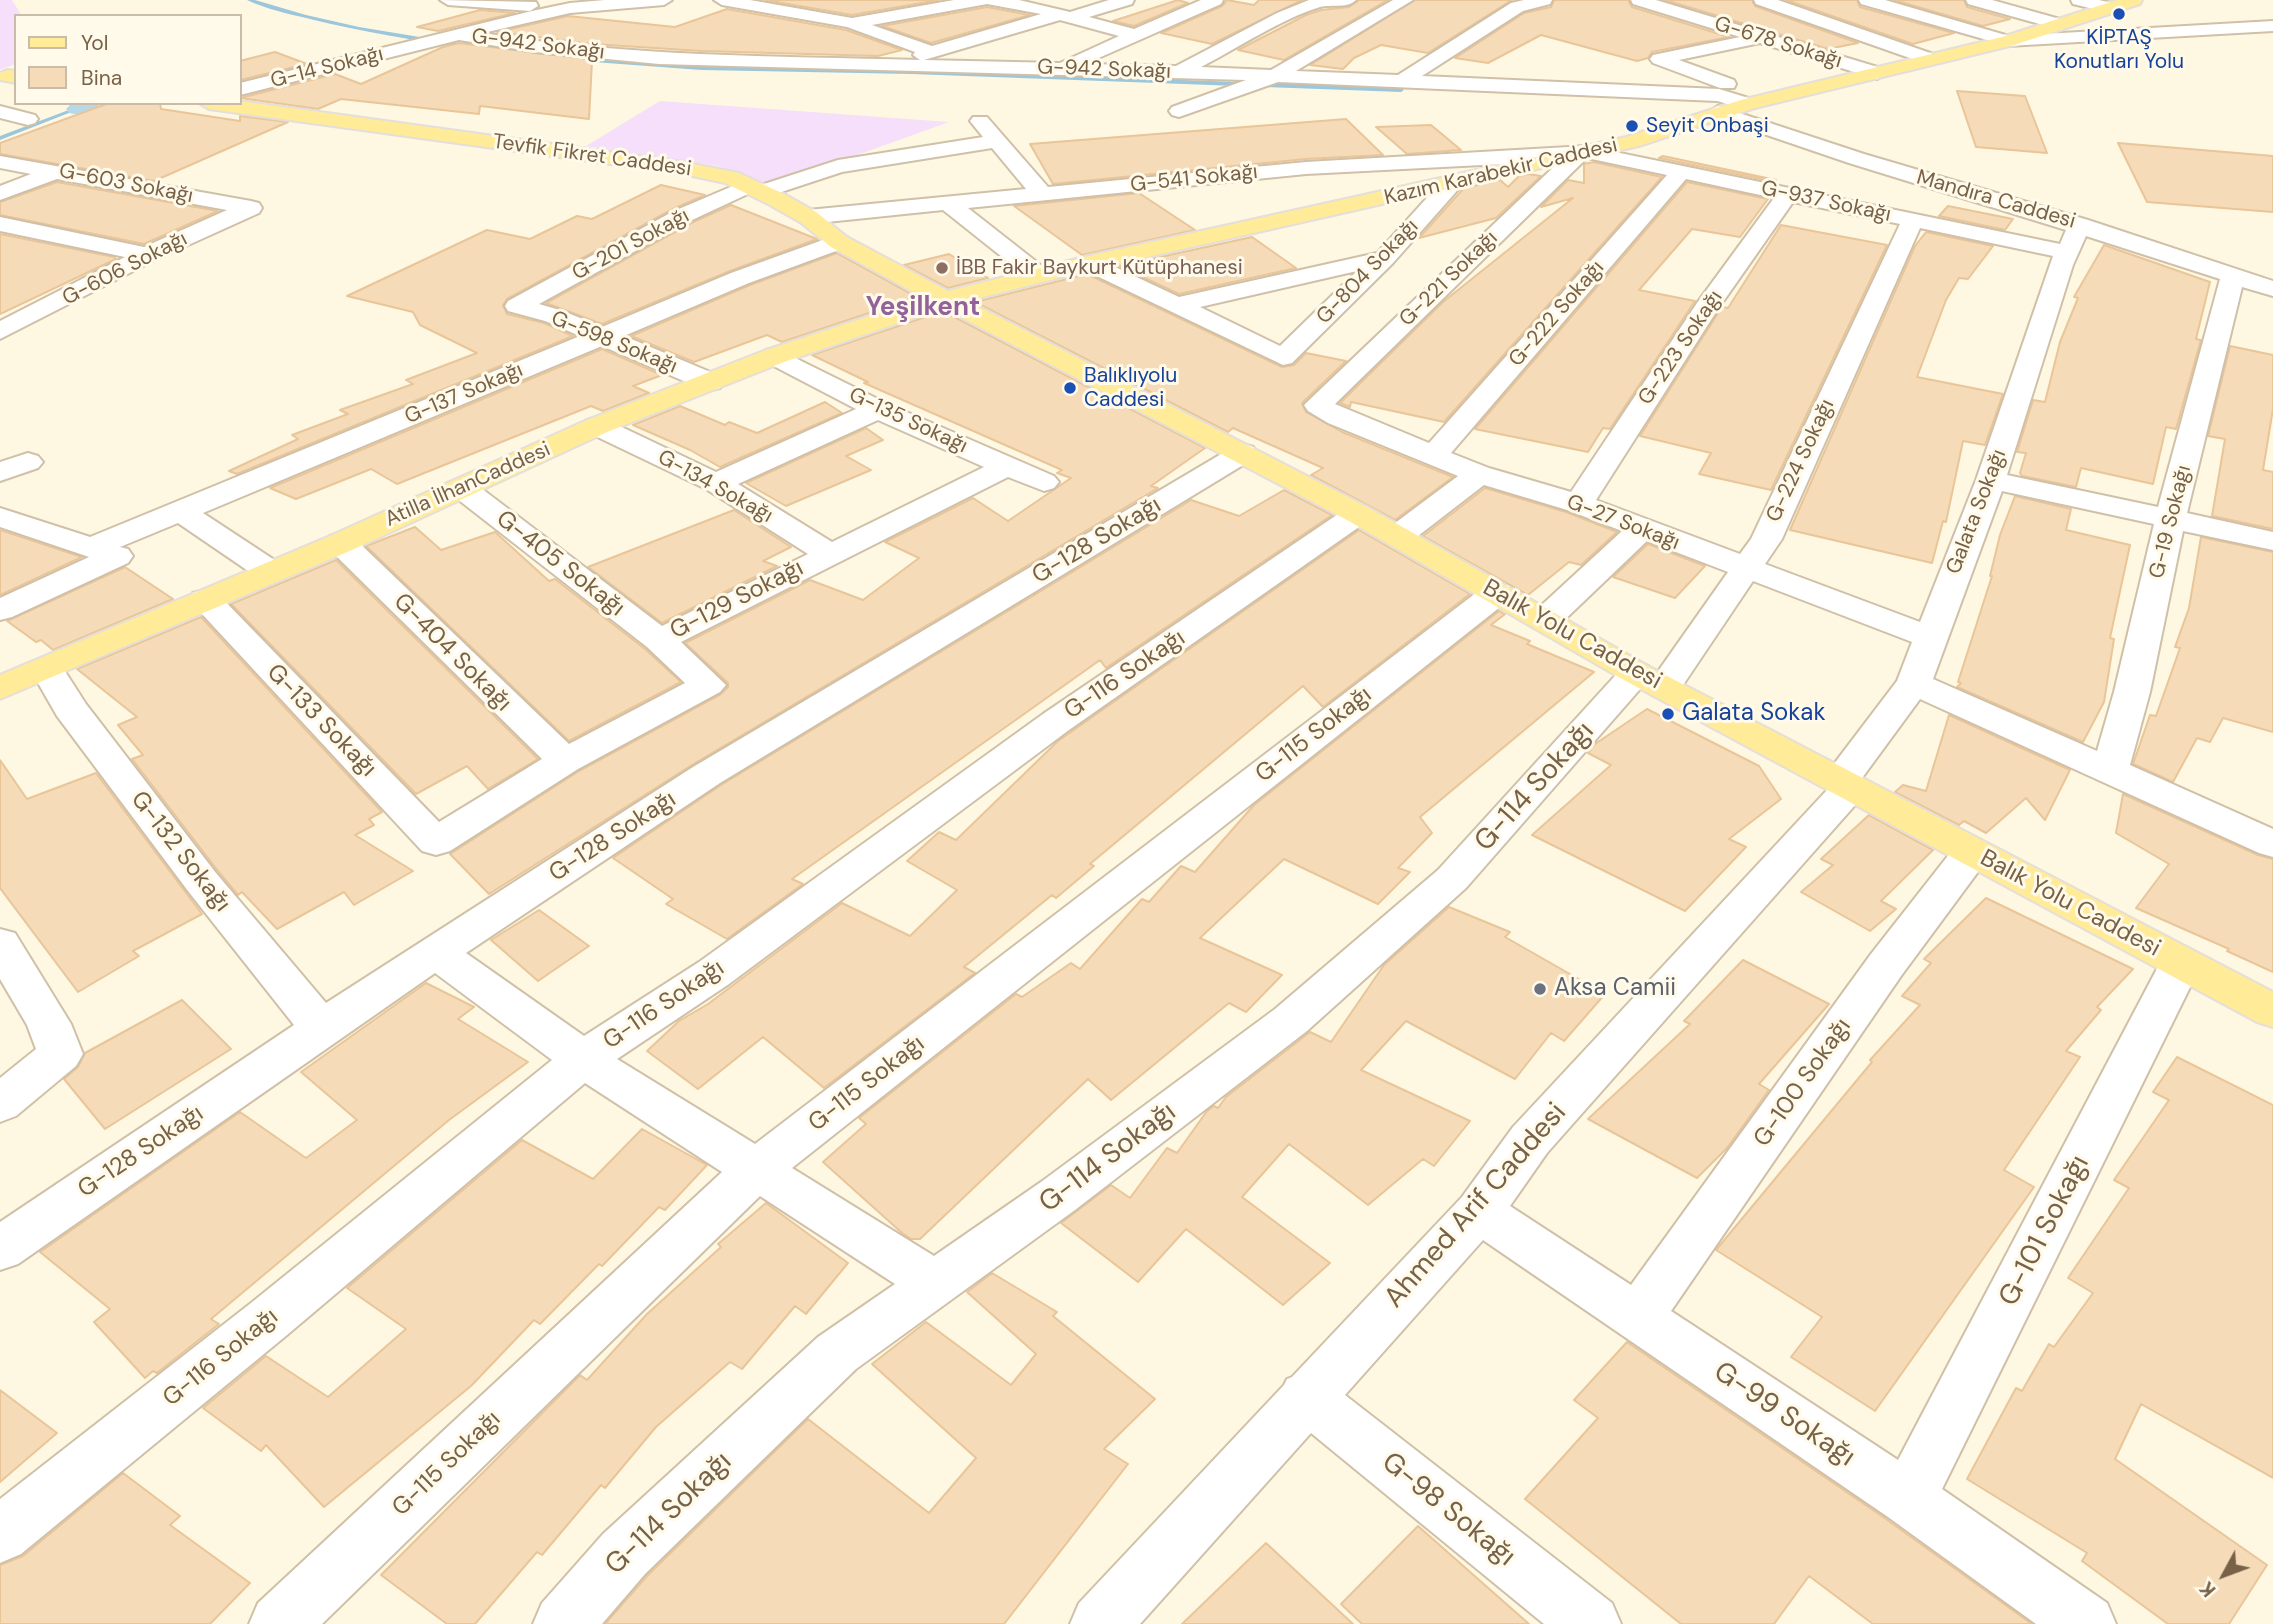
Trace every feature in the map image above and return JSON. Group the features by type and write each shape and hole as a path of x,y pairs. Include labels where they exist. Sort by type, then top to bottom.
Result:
{"main road":[{"name":"Kazım Karabekir Caddesi","path":"943,300 1088,263 1632,142 1718,104 1748,104 2008,41 2134,0"},
{"name":"Tevfik Fikret Caddesi","path":"224,105 683,168 731,178 808,217 839,243 943,300"},
{"name":"Atilla İlhanCaddesi","path":"0,688 341,542 597,426 775,356 943,300"},
{"name":"Balık Yolu Caddesi","path":"943,300 1358,514 1651,680 2273,1011"}],"street":[{"path":"448,0 512,2 570,8"},
{"path":"456,36 570,8 664,0"},
{"path":"722,0 850,23 931,52"},
{"path":"806,0 889,16"},
{"path":"850,23 982,0"},
{"path":"991,0 1136,35"},
{"path":"897,64 931,52 1126,0"},
{"path":"1057,68 1215,0"},
{"path":"1179,72 1318,2 1348,0"},
{"path":"1179,111 1268,78 1405,0"},
{"path":"1496,0 1517,7"},
{"path":"1399,82 1517,7 1544,0"},
{"name":"G-678 Sokağı","path":"1639,0 1877,73"},
{"path":"1762,0 1930,60"},
{"path":"1867,0 2008,41 2273,26"},
{"path":"1974,0 2061,25"},
{"path":"2079,0 2110,8"},
{"name":"G-942 Sokağı","path":"456,36 660,59 1179,72 1399,82 1718,104"},
{"name":"G-14 Sokağı","path":"242,89 456,36"},
{"path":"1718,104 1727,85 1659,59 1760,37"},
{"name":"Mandıra Caddesi","path":"1718,104 1821,149 2080,226 2273,289"},
{"path":"0,112 28,119"},
{"path":"979,120 1042,194"},
{"name":"G-201 Sokağı","path":"517,306 682,216 754,189 838,166 997,141"},
{"name":"G-937 Sokağı","path":"1583,153 2066,252"},
{"name":"G-541 Sokağı","path":"808,217 1306,168 1583,153"},
{"name":"G-221 Sokağı","path":"1318,405 1583,153"},
{"name":"G-603 Sokağı","path":"0,162 251,208"},
{"path":"0,193 58,171"},
{"name":"G-222 Sokağı","path":"1433,456 1681,172"},
{"name":"G-804 Sokağı","path":"1178,305 1283,357 1385,258 1452,184"},
{"name":"G-223 Sokağı","path":"1578,504 1706,308 1788,194"},
{"path":"948,203 1039,275"},
{"name":"G-606 Sokağı","path":"0,331 147,256 251,208"},
{"name":"G-224 Sokağı","path":"1651,680 1747,570 1766,539 1913,220"},
{"path":"0,224 147,256"},
{"name":"Galata Sokağı","path":"1846,784 1914,683 1929,637 1992,480 2066,252 2080,226"},
{"name":"G-137 Sokağı","path":"90,548 740,278 839,243"},
{"path":"1088,263 1178,305 1385,258"},
{"path":"2233,275 2273,268"},
{"name":"G-19 Sokağı","path":"2110,769 2132,692 2170,520 2233,275"},
{"path":"10,302 42,311"},
{"name":"G-598 Sokağı","path":"517,306 554,316 710,382"},
{"name":"G-135 Sokağı","path":"775,356 878,410 1044,482"},
{"name":"G-27 Sokağı","path":"1318,405 1338,417 1479,474 1578,504 1929,637"},
{"path":"716,483 878,410"},
{"name":"G-134 Sokağı","path":"597,426 716,483 829,554"},
{"name":"G-128 Sokağı","path":"0,1249 321,1028 631,823 929,640 1243,453"},
{"path":"0,472 28,462"},
{"name":"G-129 Sokağı","path":"436,842 565,761 708,685 659,640 829,554 874,535 1007,466"},
{"path":"1398,536 1479,474"},
{"path":"1992,480 2273,541"},
{"name":"G-405 Sokağı","path":"462,488 659,640"},
{"path":"181,512 271,572"},
{"name":"G-116 Sokağı","path":"0,1535 583,1059 714,973 1056,722 1358,514"},
{"path":"0,517 117,556 0,610"},
{"path":"1545,621 1642,529"},
{"name":"G-404 Sokağı","path":"341,542 565,761"},
{"name":"G-115 Sokağı","path":"279,1624 757,1170 1497,593"},
{"name":"G-133 Sokağı","path":"205,600 436,842"},
{"name":"G-132 Sokağı","path":"47,669 70,708 202,882 321,1028"},
{"name":"G-114 Sokağı","path":"563,1624 624,1555 837,1353 1058,1196 1291,1020 1452,879 1651,680"},
{"path":"1914,683 2110,769 2264,829"},
{"name":"Ahmed Arif Caddesi","path":"1100,1624 1306,1396 1479,1211 1530,1140 1846,784"},
{"name":"G-100 Sokağı","path":"1637,1317 1886,965 1972,852"},
{"path":"0,943 49,1024 60,1054 0,1104"},
{"path":"437,953 583,1059 935,1283"},
{"name":"G-101 Sokağı","path":"1908,1498 2181,963"},
{"name":"G-99 Sokağı","path":"1479,1211 1908,1498 2086,1624"},
{"name":"G-98 Sokağı","path":"1306,1396 1591,1624"}],"shaded area":[{"path":"0,0 12,0 21,14 14,14 14,65 0,69"},
{"path":"660,101 949,122 838,162 764,183 717,166 586,146"}],"building":[{"path":"765,0 939,0 852,15"},
{"path":"1178,0 1188,3 1134,26 1113,21"},
{"path":"1227,0 1254,5 1259,0 1302,0 1212,44 1161,33 1222,6"},
{"path":"1359,0 1388,0 1284,60 1238,50 1306,15 1321,10 1349,7"},
{"path":"1415,0 1512,0 1428,53 1381,45 1354,58 1343,69 1310,65"},
{"path":"1554,0 1628,0 1632,7 1729,37 1652,52 1648,58 1637,61 1541,35 1488,63 1455,58 1524,13 1551,7"},
{"path":"1665,0 1752,0 1755,6 1858,43 1828,49"},
{"path":"1786,0 1857,0 1860,7 1954,33 1913,44"},
{"path":"1894,0 1964,0 1967,7 2010,19 1983,26"},
{"path":"987,7 1030,15 931,43 882,26"},
{"path":"727,9 846,30 902,50 878,56 701,51 592,44 497,32 568,16 675,27"},
{"path":"480,10 515,13 438,31 417,27"},
{"path":"459,43 595,60 592,61 589,119 480,106 479,114 341,99 318,109 242,98 335,74 361,84 443,47"},
{"path":"275,52 307,64 242,80 242,60"},
{"path":"1957,91 2025,96 2047,153 1976,147"},
{"path":"104,105 160,105 161,109 240,121 240,116 288,122 154,181 0,154 0,143"},
{"path":"1346,119 1383,155 1306,159 1053,184 1030,144"},
{"path":"1431,125 1461,150 1407,154 1376,127"},
{"path":"2118,143 2273,156 2273,212 2147,202"},
{"path":"1663,156 1776,180 1775,182 1659,158"},
{"path":"1594,162 1662,177 1444,422 1351,402 1350,407 1340,403 1443,302 1573,198 1541,207 1568,180 1584,183 1584,164"},
{"path":"1519,176 1541,176 1496,218 1419,238 1464,188 1500,180 1508,187"},
{"path":"57,182 218,211 144,244 0,215 0,202"},
{"path":"1687,182 1768,199 1740,237 1692,229 1639,290 1695,301 1610,429 1603,428 1588,452 1475,429"},
{"path":"661,185 705,195 673,209 507,299 503,305 507,314 544,323 573,336 237,474 229,471 298,439 292,435 348,414 340,410 413,384 406,380 477,353 420,325 413,312 347,296 487,230 530,239 577,216 592,219"},
{"path":"1139,193 1195,230 1082,255 1014,206"},
{"path":"731,205 817,239 730,271 602,324 546,303 691,223"},
{"path":"1948,206 2013,219 2005,230 1939,216"},
{"path":"1781,225 1887,245 1771,490 1699,474 1711,453 1640,436 1720,310 1723,307 1728,308"},
{"path":"1926,232 1993,246 1968,279 1959,278 1946,300 1917,377 2003,394 1985,445 1963,441 1946,522 1943,521 1932,563 1790,530 1915,246"},
{"path":"0,234 114,257 116,259 0,314"},
{"path":"1252,237 1296,268 1179,294 1119,266"},
{"path":"2104,245 2210,282 2196,339 2201,340 2176,429 2166,427 2153,484 2081,468 2076,487 2022,476 2020,473 2026,453 2017,452 2033,400 2045,402 2060,342 2078,298 2074,297"},
{"path":"837,253 917,297 782,342 767,335 694,362 631,336 750,285"},
{"name":"İBB Fakir Baykurt Kütüphanesi","path":"949,254 988,278 948,288 904,265"},
{"path":"1087,274 1282,367 1294,365 1306,353 1346,361 1302,403 1306,412 1342,432 1453,477 1395,520 1311,475 1323,468 1233,428 1228,432 975,302"},
{"path":"943,311 1205,448 1151,486 1158,488 692,765 489,894 450,854 579,771 721,694 728,687 728,683 685,643 810,580 863,600 919,558 885,542 973,498 1008,521 1071,478 1057,473 1062,470 864,383 868,382 812,355"},
{"path":"2230,346 2273,355 2273,409 2263,470 2273,472 2273,529 2212,516 2225,439 2208,436"},
{"path":"602,349 662,375 633,386 649,393 603,411 591,406 397,484 371,469 296,499 270,488"},
{"path":"825,402 842,413 720,467 690,450 633,425 680,406 725,425 729,422 757,433"},
{"path":"866,428 883,440 846,456 871,470 786,506 746,483"},
{"path":"1485,488 1566,512 1617,532 1581,565 1569,562 1528,595 1423,536"},
{"path":"1284,490 1332,515 1106,668 1100,660 792,879 803,884 727,939 666,904 673,899 613,858 721,785 1191,500 1239,516"},
{"path":"2015,496 2071,509 2066,530 2130,545 2110,638 2114,639 2104,702 2083,742 1957,687 1961,683 1958,682 1992,576 2000,535"},
{"path":"734,510 791,547 763,561 777,566 662,623 588,567"},
{"path":"415,527 441,550 495,532 549,581 555,579 645,649 681,682 569,741 366,546"},
{"path":"0,530 82,557 0,595"},
{"path":"1359,530 1470,594 1323,707 1303,686 1090,864 1094,866 1056,898 1052,895 964,967 975,973 824,1088 763,1037 698,1089 647,1051 679,1021 708,1004 842,903 910,936 957,890 907,861 939,832 956,840 1058,741"},
{"path":"2201,537 2273,552 2273,732 2223,718 2210,742 2197,738 2173,782 2133,764 2150,715 2156,716 2180,648 2175,647 2189,608"},
{"path":"1648,544 1705,566 1675,598 1613,577"},
{"path":"336,560 538,759 488,789 467,766 416,794 231,604"},
{"path":"125,567 173,599 53,650 41,640 36,642 7,621"},
{"path":"1499,611 1505,614 1491,625 1530,641 1527,644 1594,672 1420,817 1432,833 1398,868 1410,872 1378,904 1284,859 1200,938 1282,975 1246,1012 1229,1003 1111,1100 1088,1079 920,1239 911,1239 902,1233 823,1162 866,1124 859,1118 1016,994 1022,997 1071,963 1080,969 1142,899 1149,902 1181,866 1195,872 1254,805"},
{"path":"201,617 382,812 369,819 374,825 355,835 413,871 354,905 344,892 277,929 242,892 238,895 132,759 143,755 118,725 137,717 77,669"},
{"path":"1647,709 1759,766 1781,799 1729,839 1746,847 1685,911 1532,835 1611,765 1588,753 1595,744"},
{"path":"1949,715 2070,770 2045,820 2026,798 1986,833 1964,821 1959,825 1895,792 1903,785 1926,791"},
{"path":"0,760 27,799 96,773 202,914 133,951 139,956 78,992 0,888"},
{"path":"2123,794 2258,855 2273,859 2273,972 2227,951 2229,949 2136,908 2169,864 2116,833"},
{"path":"1869,815 1933,850 1881,901 1896,909 1870,931 1801,892 1833,865 1821,859"},
{"path":"1986,898 2133,969 2097,1007 2101,1010 2066,1051 2080,1057 2004,1170 2034,1187 1875,1411 1791,1357 1822,1317 1716,1250 1872,1062 1870,1060 1920,1005 1902,996 1931,963 1924,959"},
{"path":"1449,907 1510,932 1505,937 1605,994 1564,1041 1551,1033 1515,1079 1406,1021 1361,1070 1470,1121 1434,1166 1423,1159 1368,1205 1289,1144 1242,1197 1330,1263 1283,1305 1186,1229 1138,1282 1061,1223 1111,1185 1130,1198 1167,1148 1177,1153 1207,1111 1214,1106 1218,1108 1226,1097 1310,1032 1331,1042 1384,965"},
{"path":"539,910 589,946 538,981 491,940"},
{"path":"1743,960 1829,1004 1759,1084 1769,1090 1727,1148 1697,1178 1588,1119 1690,1024 1684,1021"},
{"path":"426,983 474,1007 458,1019 528,1062 449,1120 211,1319 219,1324 157,1373 153,1371 145,1378 94,1322 110,1309 40,1252 240,1112 306,1158 357,1120 301,1072"},
{"path":"182,1000 231,1049 105,1129 64,1079 78,1067 85,1053"},
{"path":"2177,1057 2273,1105 2273,1478 2141,1404 2115,1459 2267,1565 2229,1624 2168,1624 2082,1561 2087,1553 1967,1479 2016,1388 2022,1391 2049,1344 2054,1347 2093,1293 2068,1278 2129,1188 2114,1180 2169,1100 2153,1092"},
{"path":"642,1129 707,1165 665,1210 659,1207 602,1266 599,1264 540,1324 534,1320 471,1386 324,1507 266,1445 261,1451 203,1408 266,1356 328,1397 406,1329 347,1288 522,1140 593,1179"},
{"path":"766,1203 848,1263 806,1314 795,1306 742,1369 730,1362 656,1427 605,1488 601,1485 542,1555 537,1552 475,1624 447,1624 381,1575 580,1375 587,1380 647,1314 721,1247 718,1244"},
{"path":"992,1273 1057,1312 1053,1316 1155,1399 1104,1449 1128,1464 1004,1624 605,1624 647,1576 808,1419 929,1513 976,1458 872,1364 926,1322 1011,1385 1036,1354 967,1292"},
{"path":"1627,1342 1886,1519 2032,1624 1873,1624 1809,1576 1774,1624 1681,1624 1525,1499 1598,1418 1574,1400"},
{"path":"0,1390 57,1433 0,1482"},
{"path":"123,1473 180,1516 170,1525 250,1583 210,1624 0,1624 0,1565 23,1556"},
{"path":"1418,1526 1529,1624 1362,1624 1341,1604"},
{"path":"1266,1543 1353,1624 1182,1624"}],"waterway":[{"path":"250,0 359,29 471,46"},
{"path":"580,59 701,68 912,72 1401,90"},
{"path":"76,109 86,105"},
{"path":"0,138 76,109"}],"place":[{"name":"KİPTAŞ Konutları Yolu","path":"2119,14"},
{"name":"Seyit Onbaşi","path":"1632,126"},
{"name":"İBB Fakir Baykurt Kütüphanesi","path":"942,268"},
{"name":"Balıklıyolu Caddesi","path":"1070,388"},
{"name":"Galata Sokak","path":"1668,714"},
{"name":"Aksa Camii","path":"1540,989"}],"district":[{"name":"Yeşilkent","path":"923,308"}]}
